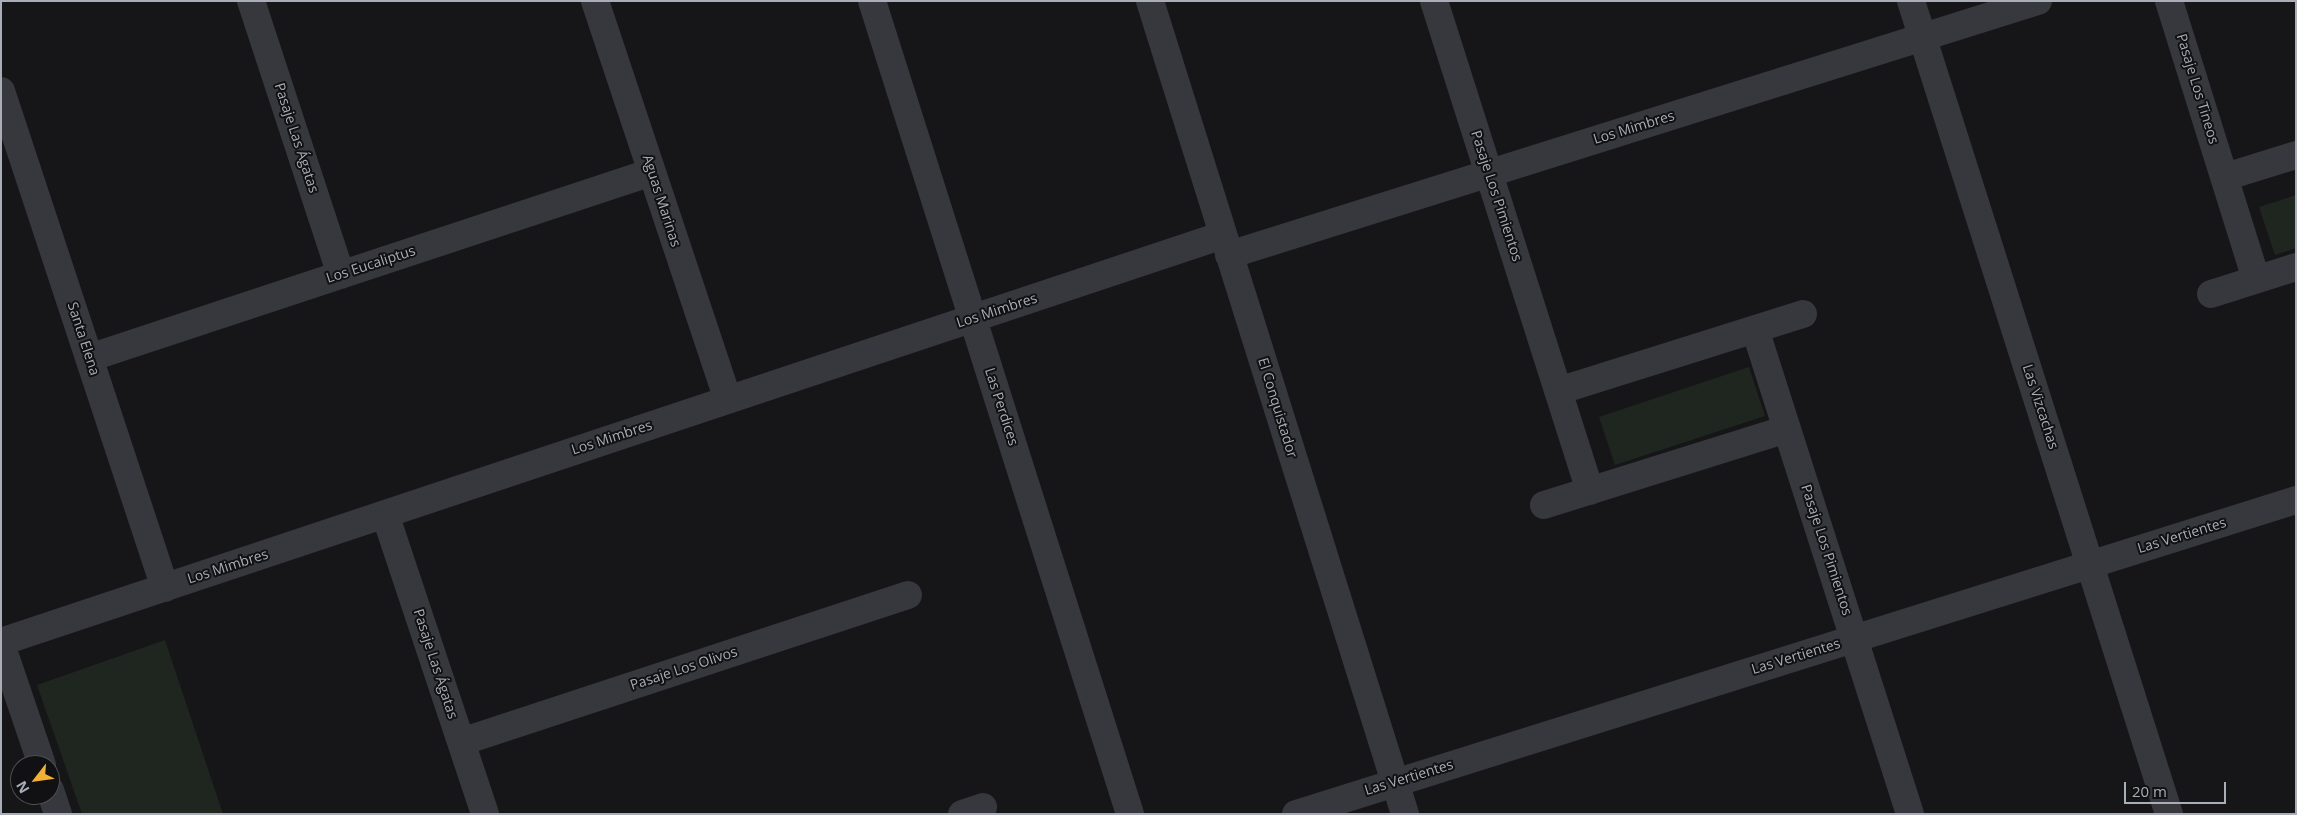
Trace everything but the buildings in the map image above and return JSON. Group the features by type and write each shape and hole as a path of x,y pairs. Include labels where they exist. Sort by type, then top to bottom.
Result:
{"street":[{"name":"Pasaje Las Ágatas","path":"251,1 341,275"},
{"name":"Aguas Marinas","path":"595,1 728,400"},
{"name":"Las Perdices","path":"872,1 1130,814"},
{"name":"El Conquistador","path":"1150,1 1405,814"},
{"name":"Pasaje Los Pimientos","path":"1434,1 1590,491"},
{"name":"Las Vizcachas","path":"1911,1 2169,814"},
{"name":"Los Mimbres","path":"1,643 973,319 1226,245 1489,173 2038,1"},
{"name":"Pasaje Los Tineos","path":"2169,1 2256,279"},
{"name":"Santa Elena","path":"1,91 6,124 90,358 164,588"},
{"path":"2224,177 2296,155"},
{"name":"Los Eucaliptus","path":"90,358 652,172"},
{"path":"2211,294 2296,267"},
{"path":"1558,391 1804,314"},
{"name":"Pasaje Los Pimientos","path":"1755,329 1910,814"},
{"path":"1544,505 1787,429"},
{"name":"Las Vertientes","path":"1296,814 2296,500"},
{"name":"Pasaje Las Ágatas","path":"385,514 485,814"},
{"name":"Pasaje Los Olivos","path":"461,742 908,595"},
{"path":"1,643 39,755"}],"shaded area":[{"path":"2296,195 2296,248 2275,255 2259,207"},
{"path":"1749,367 1765,416 1615,465 1599,417"},
{"path":"165,640 223,814 82,814 37,685"}]}
